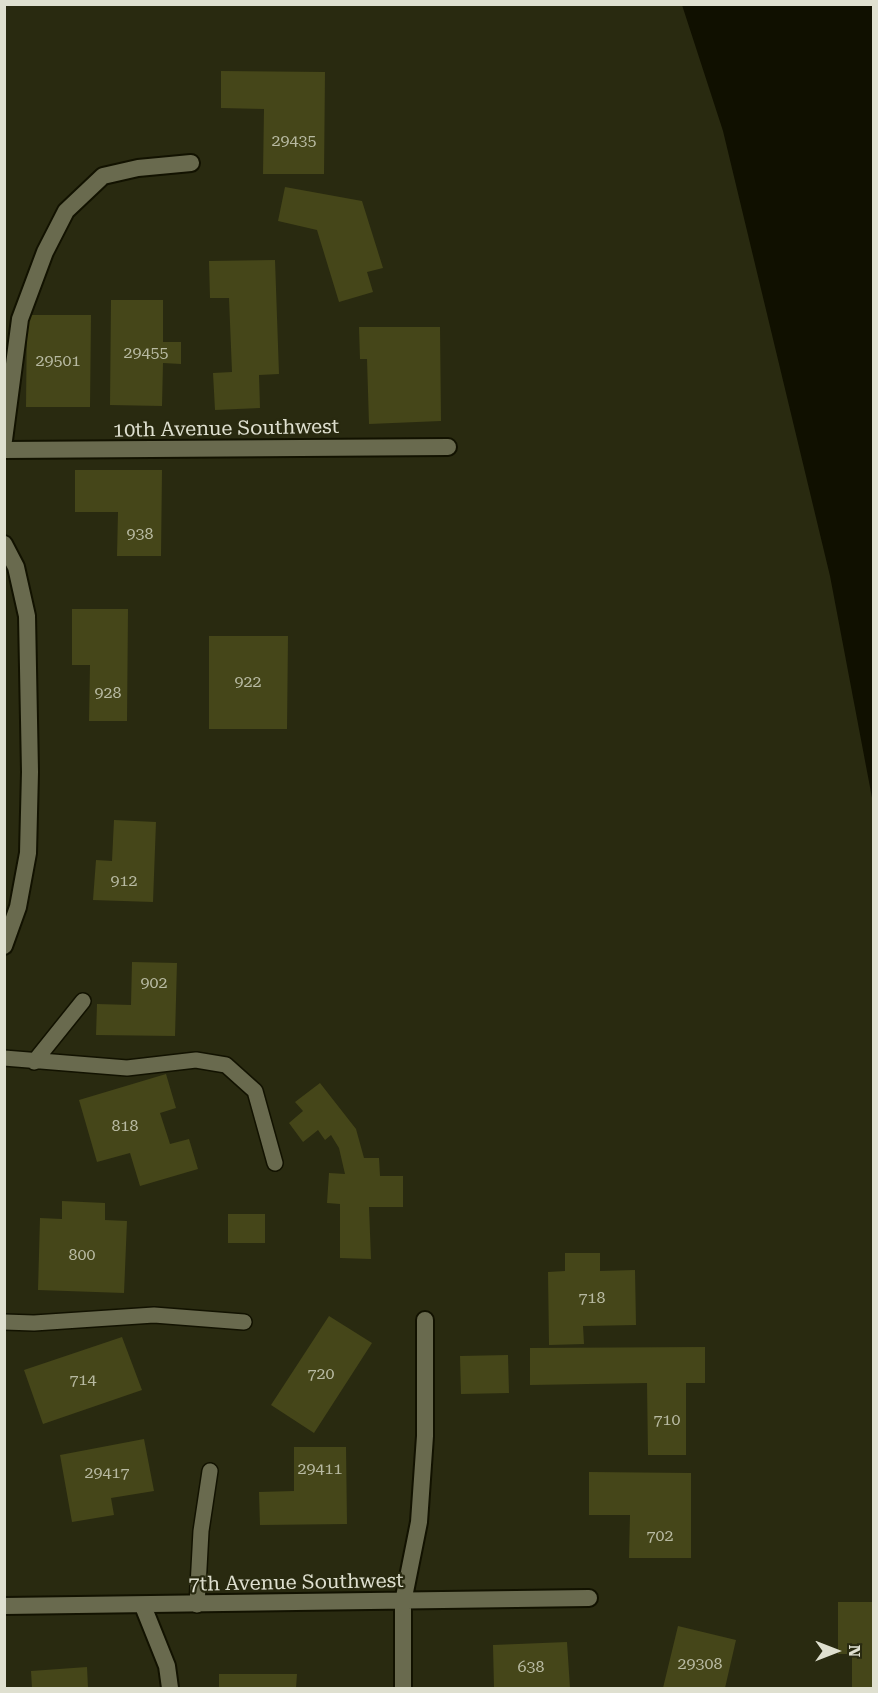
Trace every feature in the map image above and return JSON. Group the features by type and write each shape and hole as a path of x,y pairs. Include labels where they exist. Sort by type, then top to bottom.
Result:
{"street":[{"path":"4,440 20,319 45,252 66,211 103,176 138,168 191,163"},
{"name":"10th Avenue Southwest","path":"4,450 448,447"},
{"path":"4,544 16,567 27,616 30,772 28,853 18,907 4,946"},
{"path":"403,1689 403,1602 419,1522 425,1436 425,1320"},
{"name":"7th Avenue Southwest","path":"4,1606 142,1606 589,1598"},
{"path":"142,1606 167,1666 170,1689"}],"lane":[{"path":"34,1062 83,1001"},
{"path":"4,1058 127,1068 196,1060 226,1065 255,1091 274,1163"},
{"path":"4,1322 34,1323 154,1316 244,1322"},
{"path":"197,1605 201,1531 210,1471"}],"shaded area":[{"path":"682,5 873,5 873,803 830,576 723,131"}],"building":[{"path":"221,71 325,72 324,174 263,174 264,109 221,108"},
{"path":"285,187 362,201 383,268 367,272 373,292 339,302 317,230 278,221"},
{"path":"275,260 279,374 259,375 260,408 215,410 213,373 232,372 229,298 210,298 209,261"},
{"path":"111,300 163,300 163,342 181,342 181,364 163,363 162,406 110,405"},
{"path":"27,315 91,315 90,407 26,407"},
{"path":"359,327 440,327 441,421 369,424 367,359 360,359"},
{"path":"75,470 162,470 161,556 117,556 118,512 75,512"},
{"path":"72,609 128,609 127,721 89,721 90,665 72,665"},
{"path":"209,636 288,636 287,729 209,729"},
{"path":"114,820 156,822 153,902 93,900 96,860 112,861"},
{"path":"132,962 177,963 175,1036 96,1035 97,1004 131,1005"},
{"path":"166,1074 176,1108 160,1113 170,1144 189,1139 198,1169 140,1186 130,1153 97,1162 79,1100"},
{"path":"320,1083 356,1129 364,1158 379,1158 380,1176 403,1176 403,1207 369,1207 371,1259 340,1258 340,1204 327,1203 329,1173 345,1174 339,1148 331,1135 325,1140 318,1130 303,1142 289,1123 303,1111 295,1102"},
{"path":"62,1201 105,1203 105,1220 127,1221 124,1293 38,1290 40,1218 62,1219"},
{"path":"228,1214 265,1214 265,1243 228,1243"},
{"path":"565,1253 600,1253 600,1271 635,1270 636,1325 583,1326 584,1344 549,1345 548,1272 565,1271"},
{"path":"329,1316 372,1343 314,1433 271,1405"},
{"path":"122,1337 142,1390 43,1424 24,1370"},
{"path":"705,1347 705,1383 686,1383 686,1455 648,1455 647,1383 530,1385 530,1348"},
{"path":"508,1355 509,1393 461,1394 460,1356"},
{"path":"144,1439 154,1491 111,1498 114,1515 72,1522 60,1455"},
{"path":"294,1447 346,1447 347,1524 260,1525 259,1492 294,1491"},
{"path":"589,1472 691,1473 691,1558 629,1558 630,1515 589,1515"},
{"path":"838,1602 874,1602 874,1688 852,1688 852,1654 838,1654"},
{"path":"678,1626 736,1640 725,1688 663,1688"},
{"path":"567,1642 570,1688 494,1688 493,1645"},
{"path":"87,1667 88,1688 32,1688 31,1671"},
{"path":"219,1674 297,1674 296,1688 219,1688"}]}
